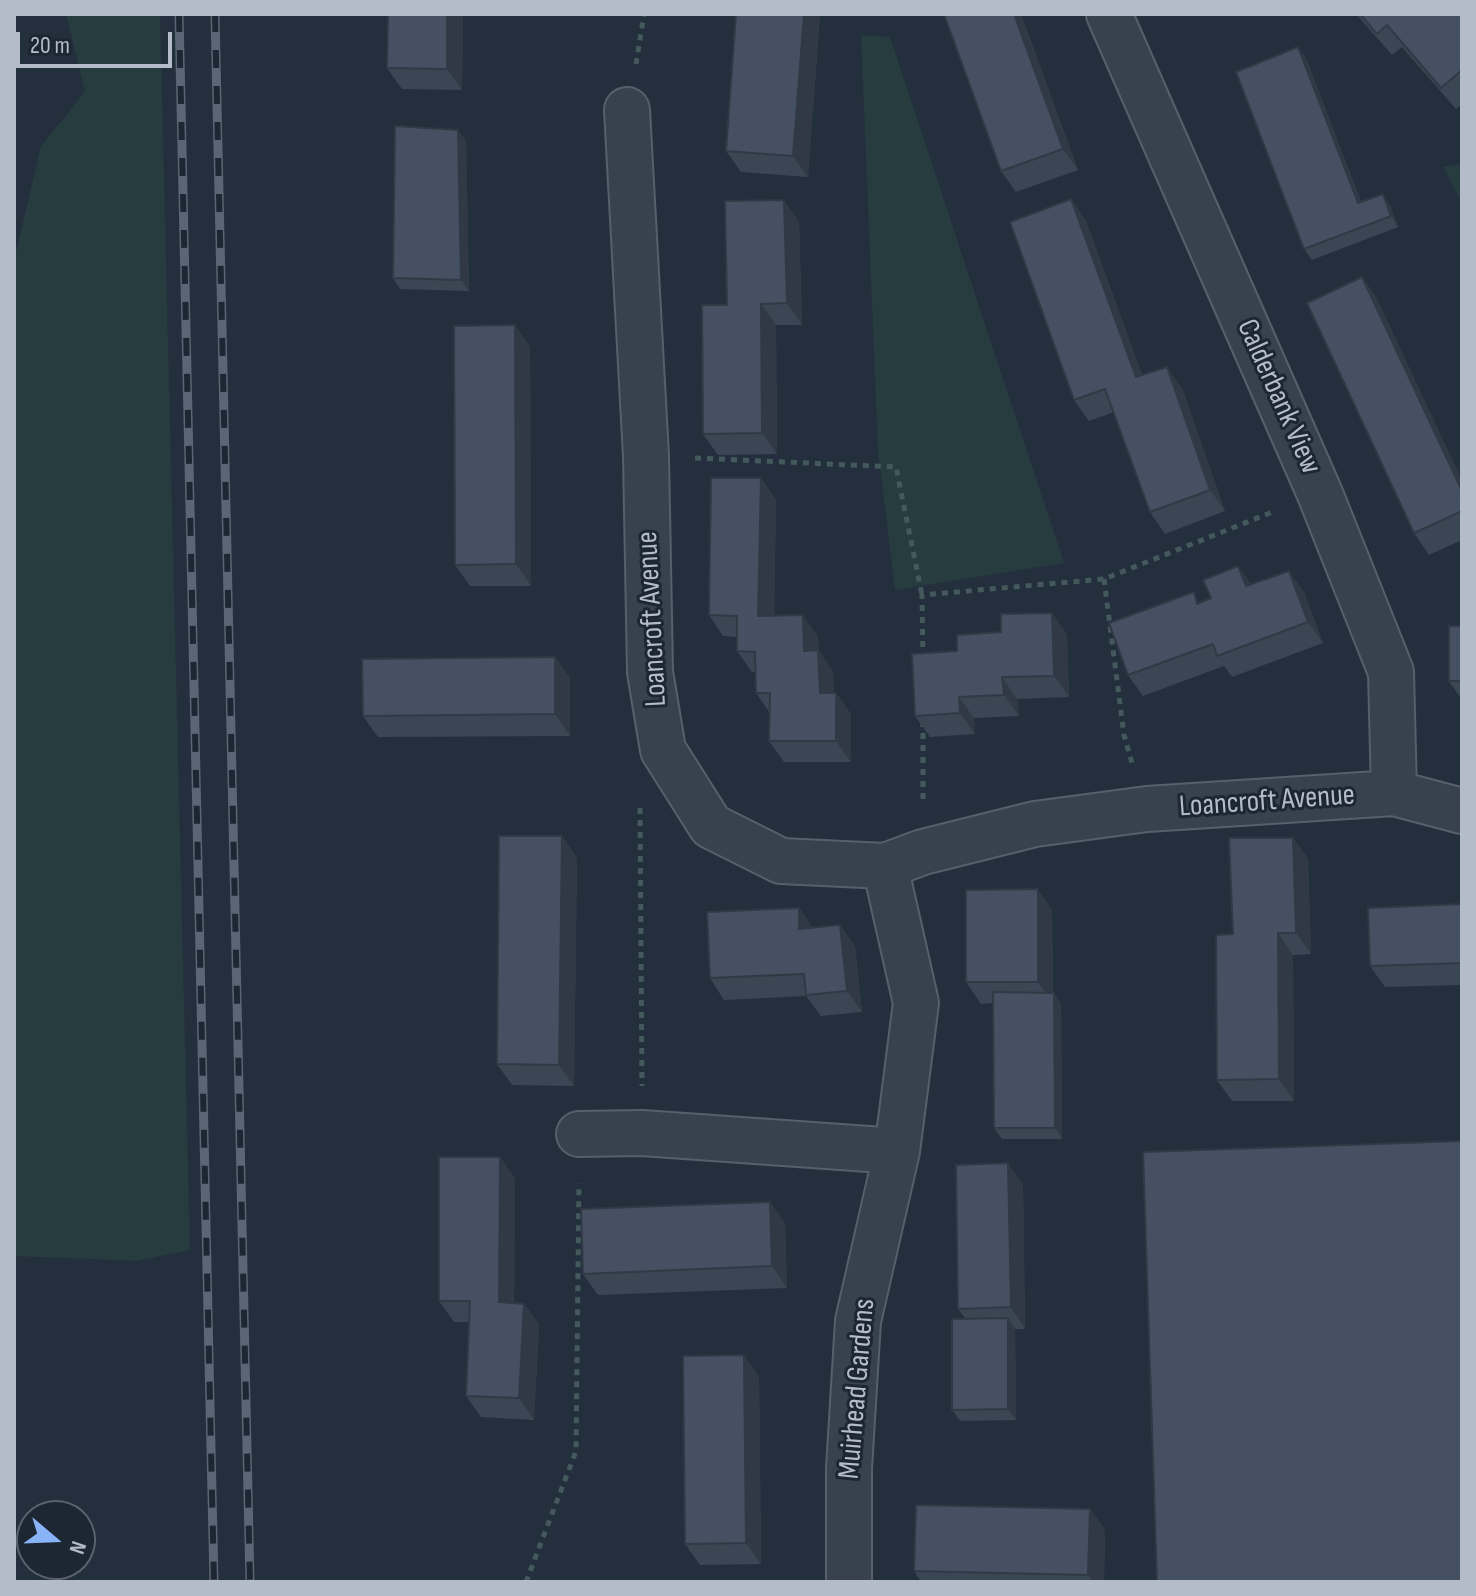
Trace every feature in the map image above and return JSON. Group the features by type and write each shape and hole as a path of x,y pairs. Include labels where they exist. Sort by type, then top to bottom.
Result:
{"street":[{"name":"Calderbank View","path":"1109,14 1320,494 1391,672 1394,793"},
{"name":"Loancroft Avenue","path":"627,110 646,456 650,672 663,750 711,826 781,861 904,859 1035,824 1147,809 1394,793 1462,811"},
{"name":"Muirhead Gardens","path":"849,1582 849,1468 858,1321 897,1151 916,1003 904,859"},
{"path":"579,1134 642,1133 897,1151"}],"path":[{"path":"646,456 896,467 922,595 923,671"},
{"path":"922,595 1104,579 1320,494"},
{"path":"1104,579 1124,735 1147,809"},
{"path":"904,859 923,716"},
{"path":"640,805 642,1133"},
{"path":"526,1582 576,1451 579,1134"}],"green space":[{"path":"66,14 160,14 190,1250 137,1261 14,1256 14,261 41,146 85,92"},
{"path":"861,35 890,37 1064,563 895,590 878,450"},
{"path":"1462,164 1462,203 1443,167"}],"building":[{"path":"388,14 447,14 447,69 387,68"},
{"path":"736,14 804,14 793,156 726,151"},
{"path":"944,14 1014,14 1063,149 1001,171"},
{"path":"1360,14 1462,14 1462,70 1441,88 1387,25 1377,34"},
{"path":"1298,47 1358,203 1383,194 1391,216 1304,249 1236,72"},
{"path":"395,126 458,130 461,280 393,278"},
{"path":"1071,199 1136,377 1167,367 1210,490 1150,512 1105,389 1074,400 1010,222"},
{"path":"784,200 787,303 761,304 762,433 703,434 702,305 727,305 725,201"},
{"path":"1362,277 1462,491 1462,511 1414,533 1307,303"},
{"path":"515,325 516,564 455,565 454,326"},
{"path":"711,478 761,478 758,616 803,615 804,651 818,650 820,693 836,693 836,741 769,741 770,693 756,693 755,652 737,651 737,616 709,615"},
{"path":"1238,566 1246,586 1289,571 1308,622 1217,656 1213,644 1128,675 1109,623 1194,592 1197,604 1211,598 1203,580"},
{"path":"1052,613 1054,676 1002,677 1004,695 959,697 960,713 915,716 912,654 957,651 957,635 1001,632 1001,614"},
{"path":"1449,626 1462,626 1462,681 1449,681"},
{"path":"555,657 555,714 363,716 362,659"},
{"path":"499,836 562,836 559,1065 497,1064"},
{"path":"1229,838 1293,838 1296,933 1278,933 1279,1079 1217,1080 1216,935 1233,934"},
{"path":"1038,889 1038,982 966,982 966,890"},
{"path":"1462,904 1462,963 1370,966 1368,908"},
{"path":"799,908 799,929 840,925 847,991 806,995 804,974 710,978 707,912"},
{"path":"993,992 1054,993 1055,1128 994,1128"},
{"path":"1462,1141 1462,1582 1157,1582 1143,1152"},
{"path":"439,1157 500,1157 499,1302 524,1304 519,1398 466,1396 470,1301 439,1301"},
{"path":"1008,1163 1011,1307 958,1309 956,1165"},
{"path":"770,1202 772,1266 583,1274 581,1209"},
{"path":"1008,1318 1008,1409 952,1410 952,1319"},
{"path":"744,1355 746,1543 685,1544 683,1356"},
{"path":"916,1505 1090,1509 1088,1575 914,1571"}],"railway":[{"path":"179,14 214,1582"},
{"path":"215,14 250,1582"}]}
